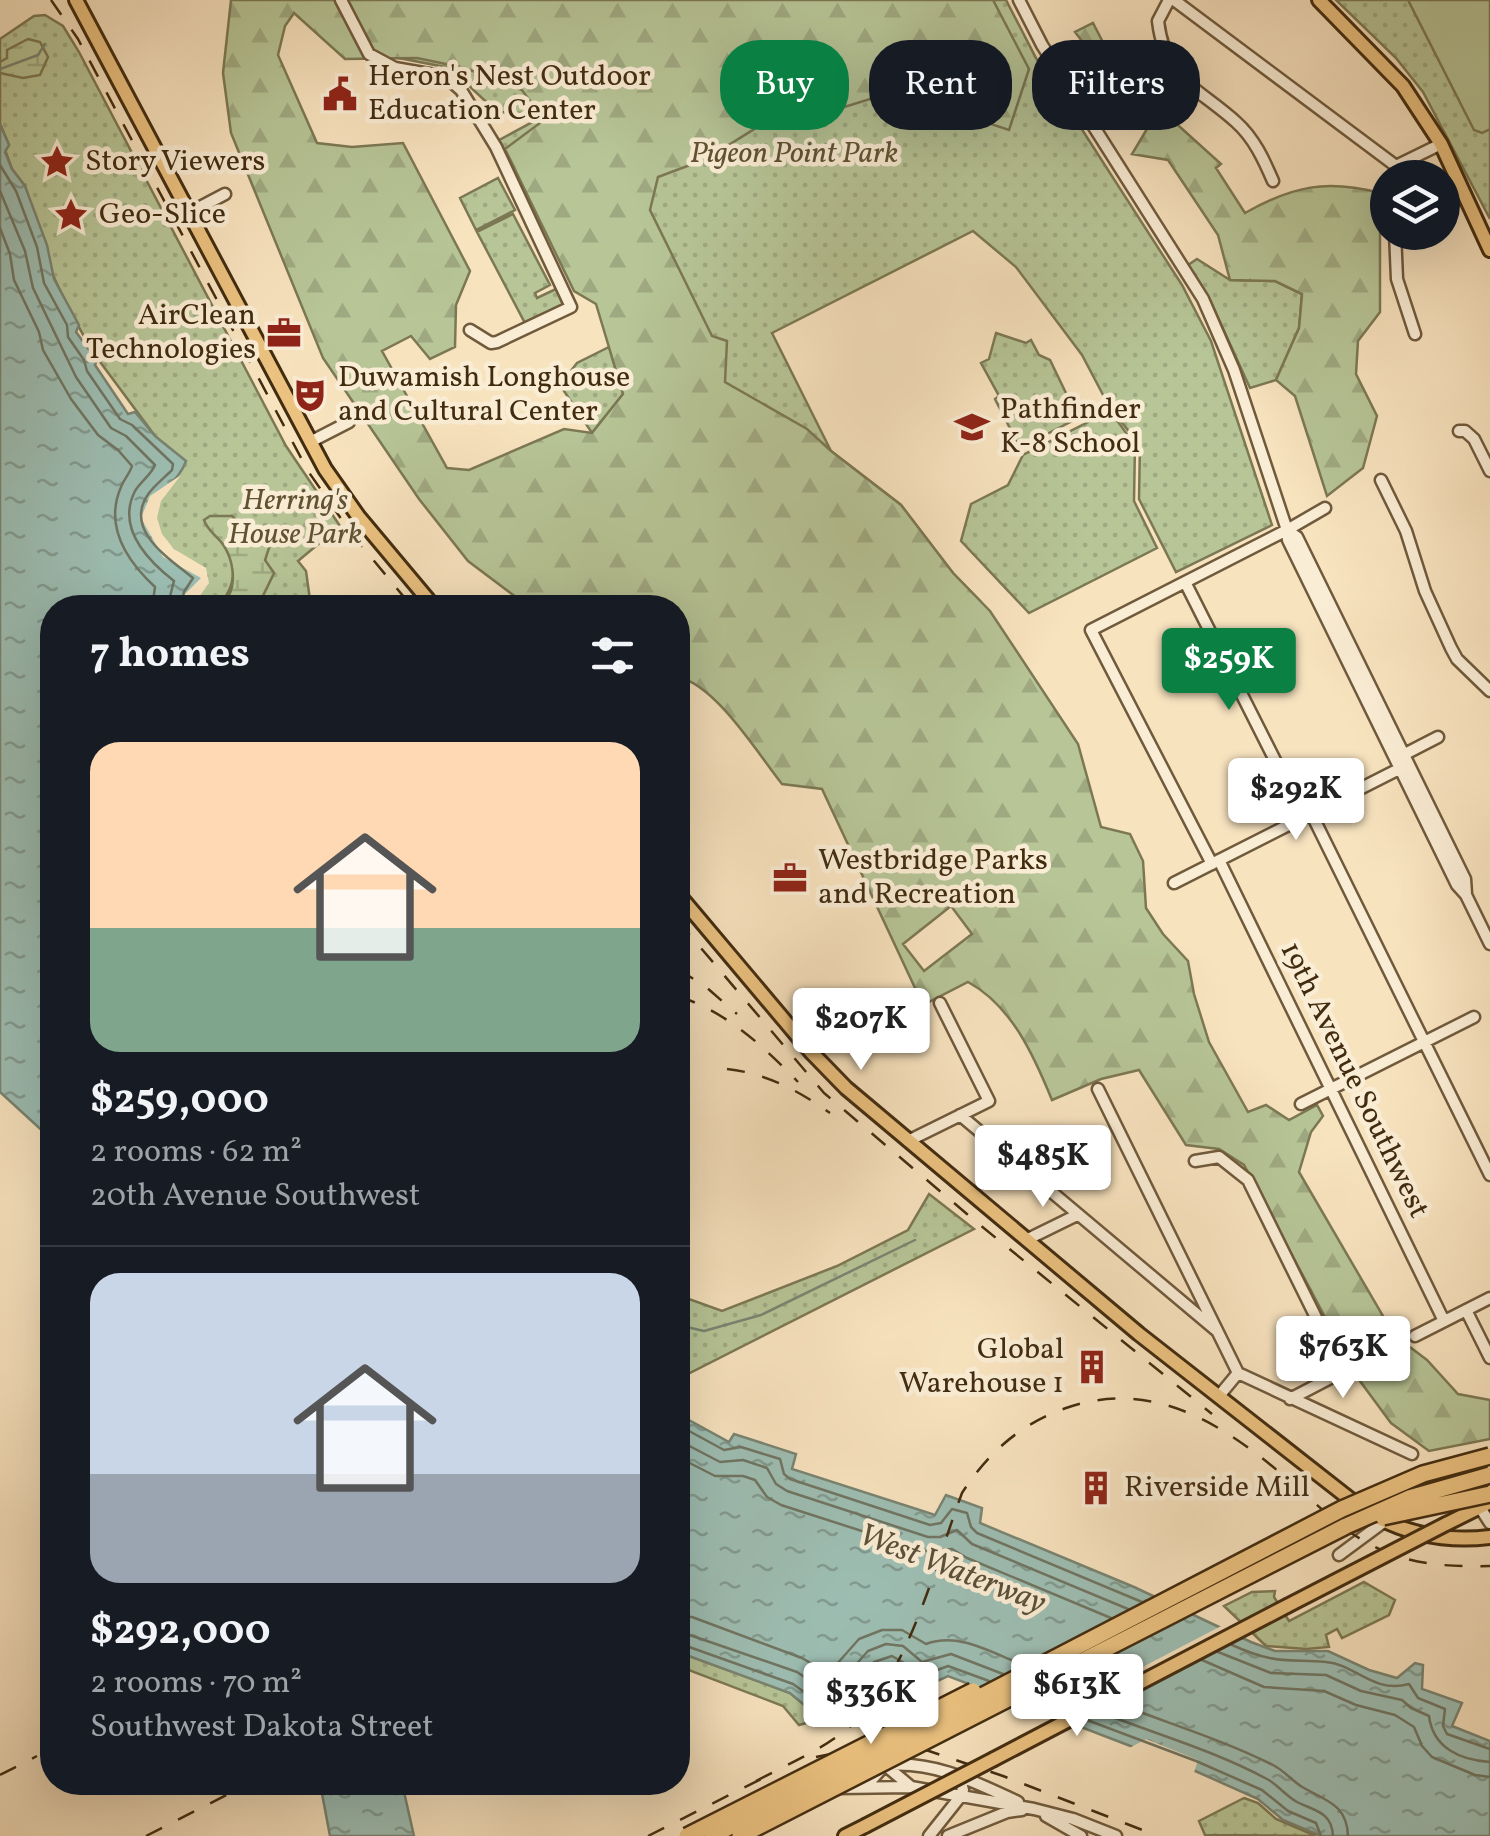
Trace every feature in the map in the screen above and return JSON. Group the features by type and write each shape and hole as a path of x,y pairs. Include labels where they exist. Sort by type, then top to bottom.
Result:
{"highway":[{"path":"714,1836 1378,1492 1423,1474 1490,1456"},
{"path":"740,1836 1346,1526 1408,1498 1490,1474"},
{"path":"1346,1526 1486,1501"},
{"path":"687,1836 986,1684 1032,1668"}],"main road":[{"path":"1319,0 1403,86 1440,144 1490,250"},
{"path":"78,1 310,442 340,492 425,595"},
{"path":"690,908 846,1088 1026,1240 1338,1492 1385,1521 1430,1537 1490,1537"},
{"path":"845,1836 1486,1501"}],"street":[{"path":"341,0 369,54 395,68 446,77 461,90 496,148 572,307 491,343 470,330"},
{"path":"1019,0 1042,45 1203,299 1234,370 1288,530 1288,540 1457,886 1466,895 1490,944"},
{"path":"1274,181 1260,152 1237,123 1189,87 1171,66 1158,21 1171,0 1380,160"},
{"path":"1415,160 1440,144"},
{"path":"189,213 225,194"},
{"path":"1396,250 1397,279 1415,334"},
{"path":"310,442 349,422"},
{"path":"1458,431 1470,434 1490,471"},
{"path":"1381,480 1406,531 1425,591 1451,648 1490,691"},
{"path":"1324,508 1184,582 1292,794 1314,819 1490,1175"},
{"path":"1288,530 1297,537 1405,754 1465,879 1466,895"},
{"name":"19th Avenue Southwest","path":"1184,582 1091,630 1215,862 1444,1321"},
{"path":"1405,754 1438,737"},
{"path":"1174,883 1399,769"},
{"path":"908,1141 989,1101 940,1003"},
{"path":"1300,1104 1474,1017"},
{"path":"1098,1089 1238,1374 1412,1454"},
{"path":"960,1116 1217,1331"},
{"path":"1195,1161 1220,1157 1248,1180 1326,1335 1340,1371 1290,1400"},
{"path":"1026,1240 1078,1215"},
{"path":"1415,1336 1490,1298"},
{"path":"1466,1310 1490,1358"},
{"path":"1220,1396 1238,1374"},
{"path":"1486,1501 1490,1523"},
{"path":"1339,1555 1385,1521"},
{"path":"714,1836 838,1776 885,1765 914,1764 959,1775 1034,1809 1068,1833 1082,1836"},
{"path":"866,1786 885,1765"},
{"path":"885,1765 911,1787"},
{"path":"929,1836 960,1798 959,1775"},
{"path":"728,1836 810,1795 866,1786 911,1787 1034,1809 1116,1836"},
{"path":"948,1836 1007,1812 1034,1809"}],"green space":[{"path":"231,0 993,0 1029,69 1012,121 1012,40 869,40 869,99 849,106 849,40 720,40 720,130 753,130 706,159 658,177 650,210 712,336 727,341 725,382 807,429 901,505 953,573 990,611 1078,744 1101,827 1130,834 1143,861 1146,908 1188,961 1209,1042 1248,1112 1266,1105 1289,1120 1317,1105 1323,1116 1311,1132 1299,1172 1394,1335 1427,1360 1458,1394 1490,1400 1490,1439 1429,1451 1391,1423 1357,1377 1244,1165 1219,1149 1186,1145 1139,1070 1101,1079 1052,1100 1020,1034 984,992 968,982 923,1005 822,789 782,784 721,706 690,682 690,595 513,595 468,561 419,499 323,358 231,133 223,73","holes":["294,13 345,59 417,58 465,68 522,90 544,120 505,149 574,291 596,304 623,394 592,433 564,429 469,470 447,468 382,351 411,336 430,359 455,347 456,305 470,271 403,143 352,147 317,143 278,55 285,26","951,906 972,934 924,971 903,944"]},
{"name":"Pigeon Point Park","path":"352,0 1006,0 1032,50 1032,130 1082,130 1182,285 1211,341 1272,525 1176,572 1139,499 1140,445 1110,408 1082,355 1016,267 973,231 772,333 831,451 901,505 953,573 980,601 855,642 621,185 533,232 490,145 547,114 497,112 450,68 389,56"},
{"path":"1336,0 1490,0 1490,219 1423,92 1396,58"},
{"path":"1408,0 1490,0 1490,129 1482,133 1474,130"},
{"name":"Herring's House Park","path":"45,15 63,26 79,52 286,446 340,526 298,561 306,571 309,595 263,595 274,573 265,561 267,552 232,516 217,537 230,554 233,573 229,591 226,595 185,595 175,554 154,526 155,436 92,351 68,307 49,267 25,186 12,169 5,150 9,145 0,124 0,39 34,16"},
{"path":"1093,23 1102,40 1081,40 1075,32"},
{"path":"28,39 40,42 48,57 40,75 23,78 0,73 0,62 7,58 7,50"},
{"path":"1146,130 1183,130 1221,164 1216,168 1245,213 1310,188 1343,186 1370,191 1370,250 1380,250 1380,312 1358,341 1356,374 1377,416 1363,468 1327,496 1295,396 1276,380 1299,328 1302,294 1275,281 1230,280 1218,235 1168,160 1132,154"},
{"path":"498,178 515,210 476,230 460,198"},
{"path":"513,214 550,285 535,293 537,298 556,289 565,305 526,325 477,232"},
{"path":"1197,259 1230,280 1275,281 1302,294 1299,328 1276,380 1250,388 1211,302 1188,265"},
{"path":"996,333 1026,343 1031,340 1039,355 1050,360 1078,418 1020,448 981,363 989,359"},
{"path":"609,347 623,394 592,433 560,385 577,363"},
{"path":"1110,411 1135,445 1134,501 1157,548 1029,613 961,541 971,504 1008,485 1023,455"},
{"path":"210,516 232,516 246,534 271,542 265,560 274,573 263,595 229,595 231,564 224,546 204,520"},
{"path":"929,1194 974,1229 690,1373 690,1299 722,1311 837,1266 908,1230"},
{"path":"1364,1582 1395,1600 1389,1615 1342,1638 1337,1629 1326,1635 1329,1647 1266,1646 1224,1606 1252,1592 1275,1591 1274,1597 1289,1621"},
{"path":"690,1656 790,1693 808,1708 849,1701 851,1715 848,1720 828,1717 799,1725 783,1706 690,1671"},
{"path":"1244,1798 1258,1803 1276,1819 1316,1836 1205,1835 1199,1821"}],"water":[{"path":"0,124 9,145 5,152 25,186 47,245 54,279 79,325 76,332 90,351 97,349 100,353 95,365 128,414 135,412 155,436 186,461 158,498 153,521 166,543 207,576 195,595 40,595 40,1129 0,1092"},
{"name":"West Waterway","path":"690,1421 729,1442 734,1434 796,1454 792,1469 935,1515 946,1495 982,1508 980,1523 1275,1651 1328,1651 1397,1678 1415,1663 1423,1665 1422,1689 1462,1703 1452,1726 1490,1741 1490,1836 1321,1836 1283,1820 1258,1799 1193,1770 948,1676 918,1690 902,1684 900,1672 892,1666 881,1669 856,1700 808,1708 790,1693 690,1656"},
{"path":"322,1795 405,1795 414,1836 330,1836"}],"pier":[{"path":"181,475 161,501 157,518 162,534 174,549 206,568 209,583 200,595 184,595 201,578 163,557 141,518 150,496"},
{"path":"1225,1624 1248,1635 1069,1729 1043,1719"},
{"path":"1146,1739 1198,1760 1193,1776 1124,1751"}],"waterway":[{"path":"0,69 38,55 45,44"},
{"path":"690,1328 704,1331 761,1315 915,1240"}],"railway":[{"path":"51,0 78,39 308,471 351,533 402,595"},
{"path":"690,935 824,1093 1212,1414"},
{"path":"690,977 737,1014"},
{"path":"690,1001 743,1032 798,1082"},
{"path":"727,1069 782,1084 830,1113"},
{"path":"756,1781 832,1740 874,1701 906,1646 962,1493 1006,1442 1034,1422 1066,1408 1100,1400 1132,1399 1192,1414 1247,1447 1342,1526 1371,1545 1429,1563 1490,1566"},
{"path":"816,1757 879,1744 917,1747 1158,1836"},
{"path":"0,1775 37,1756"},
{"path":"648,1836 769,1775"},
{"path":"146,1836 226,1795"}],"place":[{"name":"Heron's Nest Outdoor Education Center","path":"340,94"},
{"name":"Story Viewers","path":"57,162"},
{"name":"Geo-Slice","path":"71,215"},
{"name":"AirClean Technologies","path":"284,333"},
{"name":"Duwamish Longhouse and Cultural Center","path":"310,395"},
{"name":"Pathfinder K-8 School","path":"972,427"},
{"name":"Westbridge Parks and Recreation","path":"790,878"},
{"name":"Global Warehouse 1","path":"1092,1367"},
{"name":"Riverside Mill","path":"1096,1488"}]}
